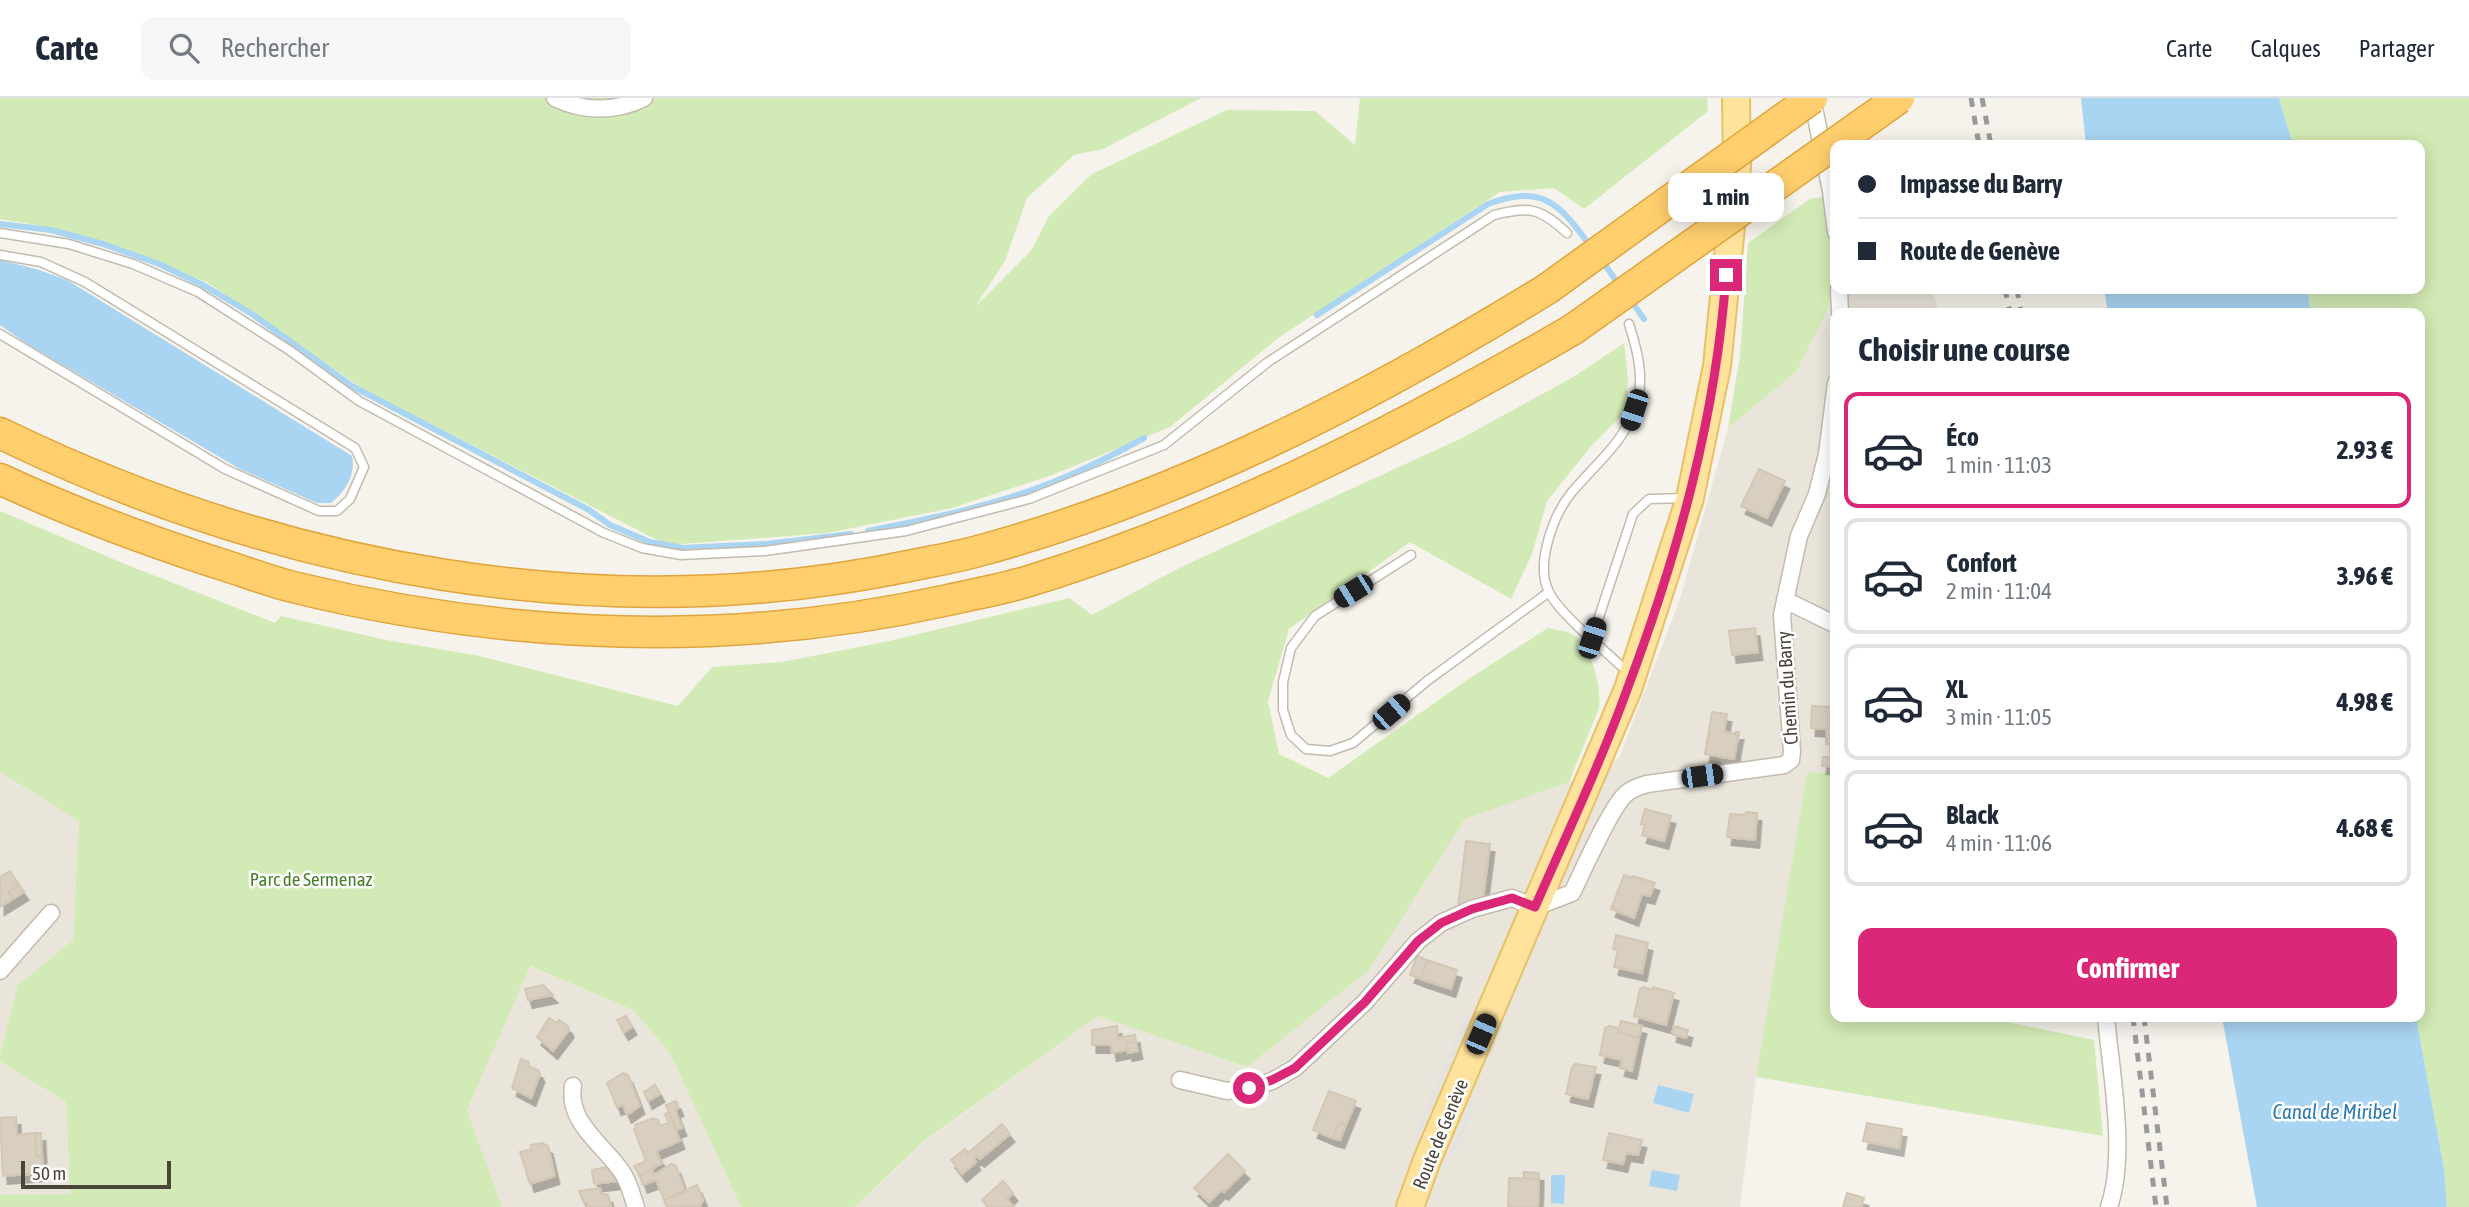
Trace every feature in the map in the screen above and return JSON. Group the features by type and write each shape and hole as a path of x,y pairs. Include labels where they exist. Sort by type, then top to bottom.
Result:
{"highway":[{"path":"0,433 146,497 285,541 396,568 457,578 637,593 718,591 862,575 980,551 1133,500 1322,417 1463,341 1547,289 1812,98"},
{"path":"1840,140 1899,98"},
{"path":"0,479 92,520 292,587 361,602 504,625 583,631 713,632 776,628 917,607 1024,583 1124,550 1243,502 1364,445 1572,330 1830,147"}],"main road":[{"name":"Route de Genève","path":"1410,1207 1427,1160 1633,674 1690,498 1717,366 1737,167 1736,98"}],"street":[{"path":"555,98 582,107 607,109 633,104 644,98"},
{"path":"1812,98 1830,186"},
{"name":"Chemin du Barry","path":"1535,907 1572,893 1614,810 1625,794 1647,783 1784,765 1791,760 1782,615 1799,536 1817,494 1830,430"},
{"path":"1785,600 1830,622"},
{"path":"1180,1080 1227,1091 1249,1088 1272,1080 1295,1068 1365,1002 1418,941 1441,923 1472,909 1512,898 1535,907"},
{"path":"0,971 51,913"},
{"path":"2106,1022 2117,1145 2109,1207"},
{"path":"573,1086 571,1099 578,1119 623,1173 636,1207"}],"lane":[{"path":"0,233 82,248 133,264 198,292 289,351 359,401 604,533 642,548 681,555 765,551 906,531 1028,499 1164,445 1268,362 1494,215 1517,209 1547,215 1567,233"},
{"path":"0,255 41,262 85,282 355,449 364,467 350,499 337,511 319,511 225,469 0,334"},
{"path":"1629,324 1638,353 1639,395 1629,424 1603,461 1570,494 1550,534 1543,566 1549,592 1620,666 1633,674"},
{"path":"1592,638 1633,514 1649,499 1690,498"},
{"path":"1411,555 1315,615 1291,649 1283,682 1283,710 1292,735 1306,749 1330,751 1353,743 1427,681 1549,592"}],"shaded area":[{"path":"1836,294 1933,294 1938,308 1830,308 1830,774 1807,772 1756,1077 1740,1207 855,1207 923,1143 1098,1016 1247,1067 1369,970 1465,819 1568,782 1619,758 1680,599 1728,428 1797,371"},
{"path":"0,772 79,821 73,940 18,985 0,1053"},
{"path":"529,966 633,1010 670,1053 741,1207 502,1207 467,1110"},
{"path":"1465,1016 1471,1018 1417,1143 1412,1141"},
{"path":"0,1061 66,1102 70,1195 0,1195"},
{"path":"1471,1099 1477,1101 1455,1156 1449,1154"}],"green space":[{"path":"0,98 1201,98 1103,149 1074,155 1027,198 1005,261 975,307 1031,251 1049,216 1092,174 1227,110 1315,111 1355,145 1360,98 1707,98 1708,111 1584,209 1554,188 1500,192 1278,338 1170,427 1052,475 952,508 827,533 667,545 365,390 207,282 54,228 0,219"},
{"path":"2279,98 2469,98 2469,1207 2447,1207 2444,1169 2417,1022 2425,1022 2425,308 2310,308 2308,294 2425,294 2425,140 2292,140"},
{"path":"1827,196 1830,294 1836,294 1797,371 1728,428 1740,356 1748,243 1810,199"},
{"name":"Parc de Sermenaz","path":"1624,343 1628,378 1626,411 1592,445 1547,501 1532,554 1511,599 1410,542 1289,629 1268,701 1279,754 1328,778 1467,680 1548,628 1570,633 1584,646 1597,678 1599,708 1569,782 1465,819 1369,970 1247,1067 1098,1016 923,1142 855,1207 741,1207 670,1053 633,1010 530,966 467,1110 502,1207 0,1207 0,1195 70,1194 66,1102 0,1061 0,1053 18,985 73,940 79,821 0,772 0,511 275,623 281,616 386,640 475,655 678,706 712,667 782,662 889,641 1069,598 1092,615 1179,568 1462,438 1575,376"},
{"path":"1807,772 1830,774 1830,1022 2008,1022 2094,1040 2103,1136 1756,1077"}],"water":[{"path":"2081,98 2279,98 2292,140 2085,140"},
{"path":"0,260 67,280 352,456 353,470 345,488 331,503 317,503 240,469 27,344 0,325"},
{"path":"2105,294 2308,294 2310,308 2107,308"},
{"name":"Canal de Miribel","path":"2223,1022 2417,1022 2444,1169 2447,1207 2257,1207"},
{"path":"1658,1085 1694,1094 1689,1113 1653,1103"},
{"path":"1652,1170 1680,1175 1677,1191 1649,1186"},
{"path":"1551,1175 1565,1175 1564,1204 1551,1203"}],"building":[{"path":"1759,469 1785,481 1767,518 1741,506"},
{"path":"1755,628 1758,652 1732,655 1729,631"},
{"path":"1812,706 1830,707 1830,744 1826,744 1826,729 1811,728"},
{"path":"1712,712 1727,714 1724,732 1739,732 1734,759 1705,754"},
{"path":"1823,757 1830,757 1830,767 1822,766"},
{"path":"1645,809 1671,816 1664,841 1642,835 1645,825 1641,824"},
{"path":"1746,812 1757,813 1755,840 1727,837 1730,814 1745,815"},
{"path":"1466,841 1490,844 1483,899 1458,907"},
{"path":"10,871 19,885 8,892 13,899 0,907 0,877"},
{"path":"1624,875 1655,883 1650,896 1642,894 1634,918 1611,909"},
{"path":"19,885 24,892 13,899 8,892"},
{"path":"1616,935 1648,943 1642,973 1614,967 1618,950 1613,949"},
{"path":"1417,956 1427,960 1421,979 1410,975"},
{"path":"1427,960 1457,970 1451,989 1421,979"},
{"path":"543,985 553,995 528,1000 525,989"},
{"path":"1643,987 1674,993 1666,1025 1634,1016 1640,989"},
{"path":"626,1016 632,1027 624,1032 617,1020"},
{"path":"549,1018 557,1023 559,1020 568,1026 569,1030 553,1051 537,1037"},
{"path":"1621,1021 1642,1026 1639,1038 1618,1032"},
{"path":"1117,1026 1118,1038 1135,1035 1136,1042 1126,1043 1127,1050 1112,1053 1111,1045 1092,1045 1092,1030"},
{"path":"1674,1026 1688,1030 1686,1038 1672,1034"},
{"path":"1605,1028 1619,1028 1618,1032 1639,1038 1632,1071 1620,1068 1622,1060 1600,1055"},
{"path":"1136,1042 1138,1051 1128,1053 1126,1043"},
{"path":"521,1059 529,1062 528,1066 538,1070 540,1074 531,1098 512,1088"},
{"path":"1575,1064 1596,1067 1588,1099 1566,1094"},
{"path":"623,1073 628,1075 640,1106 627,1115 623,1105 617,1107 607,1083"},
{"path":"655,1085 660,1094 648,1101 644,1092"},
{"path":"1329,1091 1356,1101 1346,1125 1339,1123 1332,1138 1313,1130"},
{"path":"676,1101 679,1108 675,1110 682,1128 676,1130 666,1105"},
{"path":"669,1112 680,1141 656,1151 662,1163 640,1176 634,1166 646,1161 634,1129 635,1125 653,1118 658,1120 660,1126 669,1123 665,1114"},
{"path":"16,1117 17,1135 35,1133 36,1156 42,1155 43,1173 3,1176 0,1118"},
{"path":"1339,1123 1346,1125 1340,1140 1332,1138"},
{"path":"1867,1123 1902,1129 1899,1148 1863,1141"},
{"path":"1002,1124 1010,1134 980,1159 977,1156 974,1159 976,1162 962,1174 951,1160 965,1149 968,1153"},
{"path":"35,1133 41,1133 42,1155 36,1156"},
{"path":"1609,1133 1642,1140 1638,1155 1626,1153 1623,1164 1603,1160"},
{"path":"542,1143 548,1146 555,1176 530,1184 520,1152 532,1149 531,1145"},
{"path":"1228,1154 1245,1171 1224,1192 1221,1190 1209,1202 1194,1188"},
{"path":"671,1164 676,1166 685,1192 664,1200 656,1180 643,1185 640,1176 652,1169 654,1175"},
{"path":"606,1167 618,1181 594,1184 592,1170"},
{"path":"1524,1172 1539,1173 1539,1179 1524,1178"},
{"path":"1509,1178 1539,1179 1538,1207 1508,1207"},
{"path":"1003,1181 1013,1193 1007,1199 1014,1207 988,1207 982,1200"},
{"path":"697,1185 703,1200 700,1206 667,1207 664,1200"},
{"path":"600,1188 601,1193 608,1195 611,1207 588,1207 579,1191"},
{"path":"1847,1193 1864,1198 1861,1207 1843,1207"}],"waterway":[{"path":"1317,315 1488,204 1507,198 1536,197 1548,202 1569,219 1591,247"},
{"path":"0,224 51,230 103,244 159,264 205,286 252,314 352,386 589,510 610,525 650,542 683,548 766,544 851,534"},
{"path":"1602,261 1620,286"},
{"path":"1629,298 1644,319"},
{"path":"868,531 928,519 1026,492 1086,468 1144,438"}],"railway":[{"path":"1971,98 1978,140"},
{"path":"1982,98 1990,140"},
{"path":"2006,294 2009,308"},
{"path":"2018,294 2020,308"},
{"path":"2134,1022 2156,1207"},
{"path":"2145,1022 2167,1207"}],"route":[{"path":"1249,1088 1295,1068 1365,1002 1418,941 1441,923 1472,909 1512,898 1535,907 1628,689 1690,498 1717,366 1726,275"}]}
